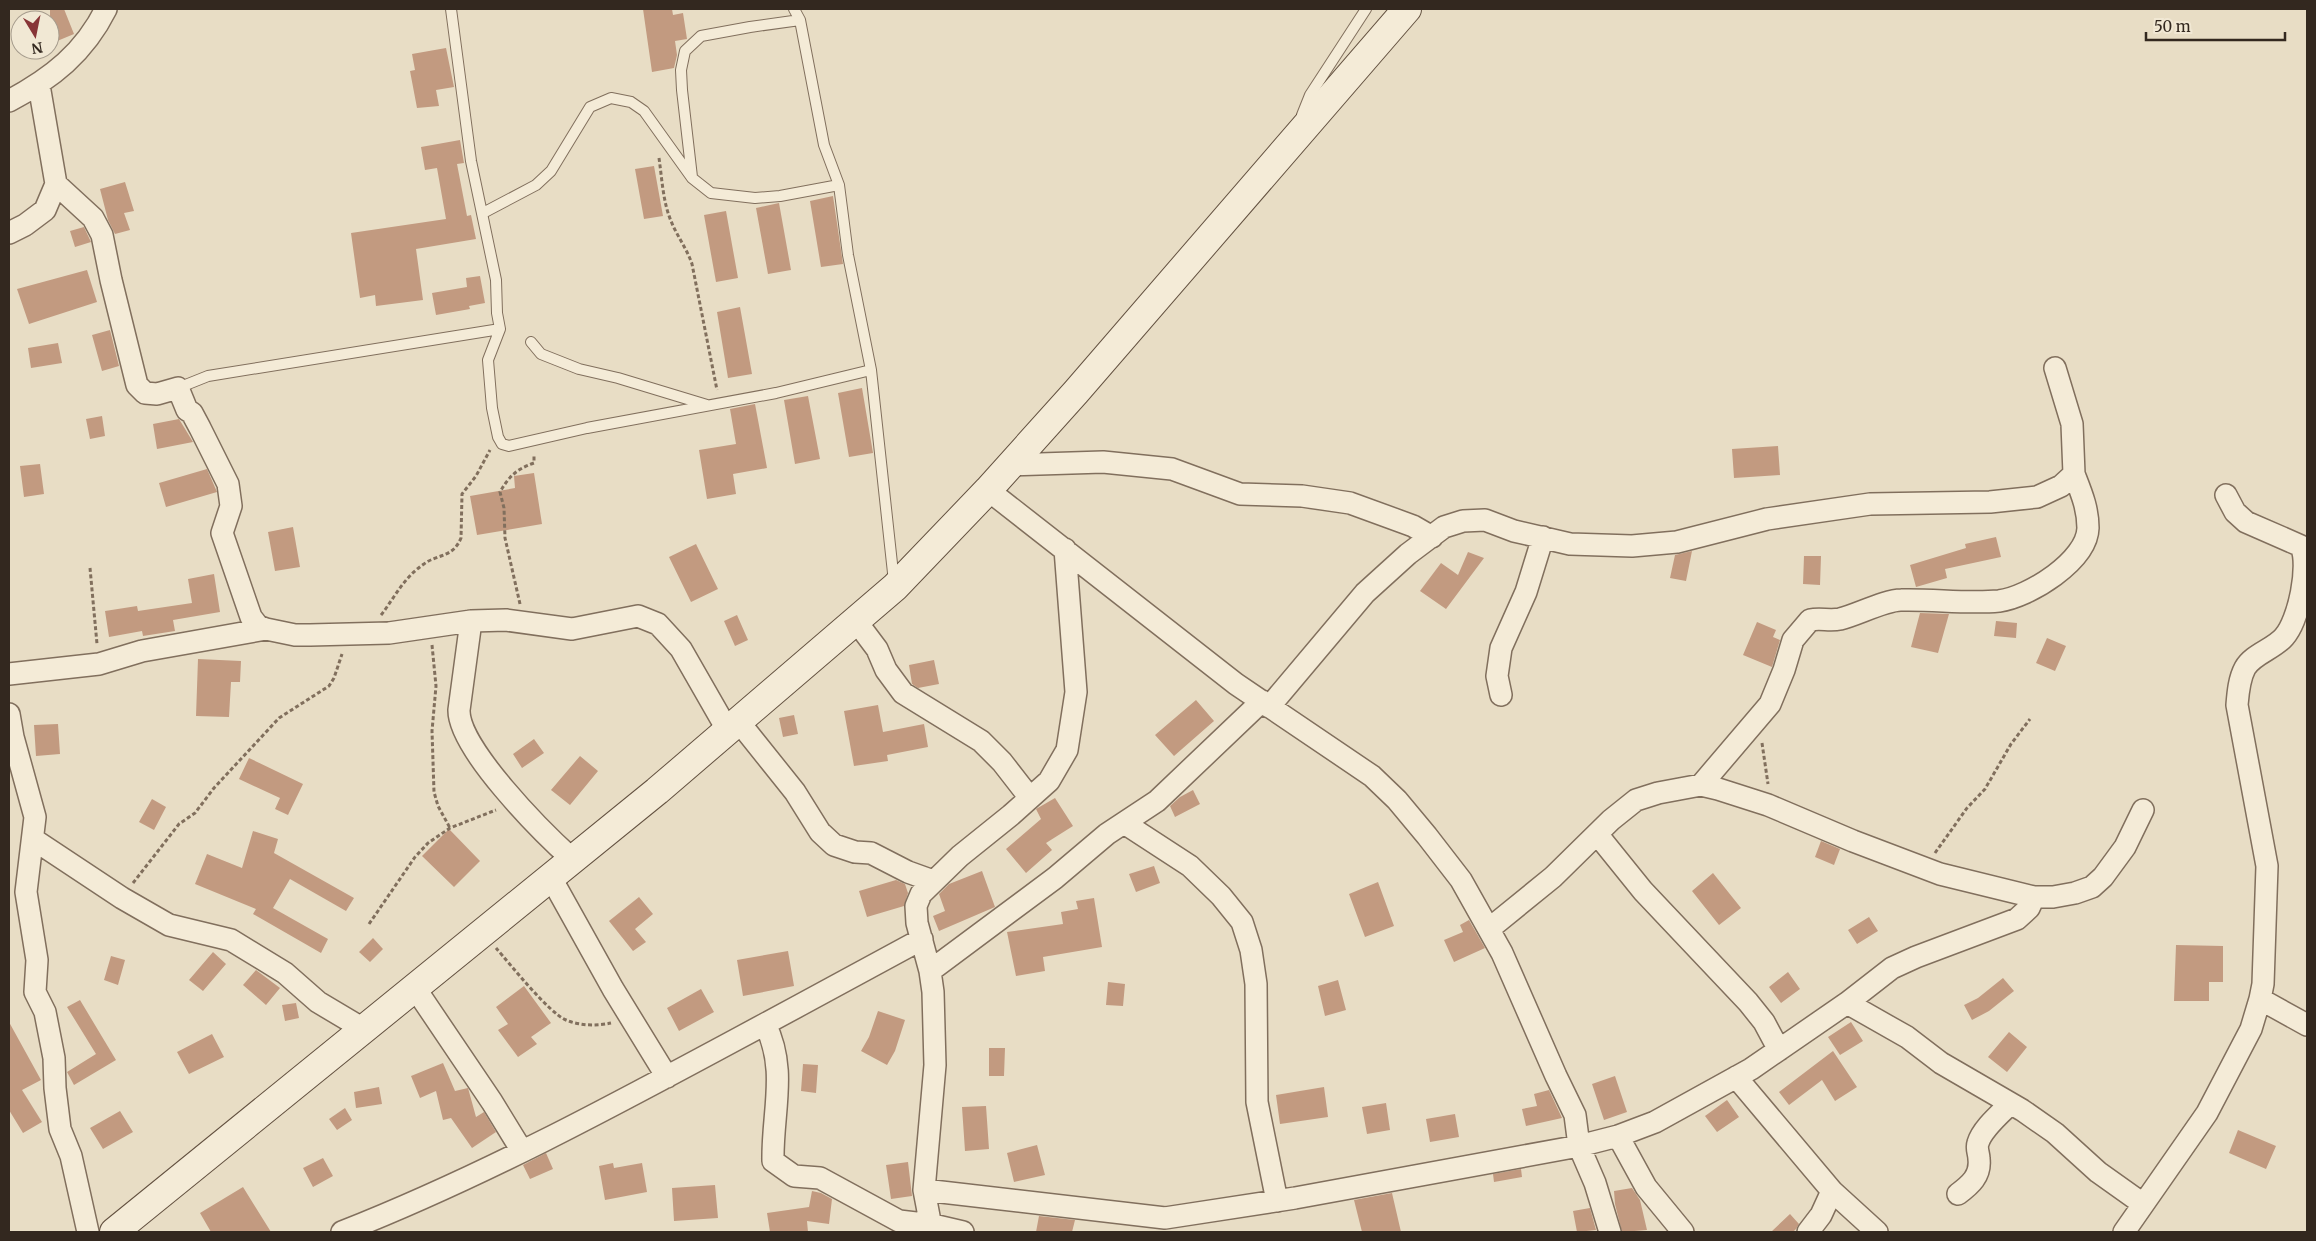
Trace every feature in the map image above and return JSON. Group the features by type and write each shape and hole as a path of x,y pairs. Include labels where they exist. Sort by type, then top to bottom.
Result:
{"street":[{"path":"9,101 39,85 73,56 94,32 106,9"},
{"path":"114,1232 303,1077 365,1030 572,858 657,791 895,588 988,490 1076,392 1407,9"},
{"path":"9,233 25,225 45,210 56,184 39,85"},
{"path":"56,184 94,218 102,235 137,385 145,393 156,394 178,388 187,410 192,413 228,484 231,506 222,533 251,617 258,626 266,630 295,635 358,635 470,622 506,620 572,629 638,616 658,624 681,649 734,726 795,792 820,832 834,845 855,852 871,853 908,872 933,881"},
{"path":"1701,785 1770,704 1784,670 1793,640 1810,620 1822,618 1838,620 1899,599 1946,603 2002,601 2040,586 2069,565 2083,548 2088,530 2086,505 2074,474 2072,424 2055,368"},
{"path":"1010,464 1103,462 1172,469 1240,494 1302,496 1350,503 1413,526 1432,537"},
{"path":"930,971 1055,878 1107,834 1157,801 1266,704 1365,593 1408,554 1444,527 1463,521 1485,520 1514,531 1570,544 1632,546 1677,542 1767,518 1870,504 1990,502 2037,497 2061,486 2074,474"},
{"path":"988,490 1064,548 1182,643 1266,704 1372,776 1397,800 1461,880 1502,953 1575,1115 1579,1146 1595,1183 1610,1232"},
{"path":"2124,1232 2212,1104 2251,1029 2263,984 2267,866 2237,705 2240,679 2246,666 2284,637 2298,614 2304,552 2300,546 2246,522 2234,512 2226,495"},
{"path":"1501,695 1497,676 1500,648 1526,592 1543,538"},
{"path":"932,1229 924,1190 935,1065 933,992 930,971 917,923 916,906 921,894 933,881 1049,781 1067,750 1076,692 1064,548"},
{"path":"856,621 877,648 886,670 903,693 981,741 1002,762 1030,798"},
{"path":"470,622 459,720 473,746 515,801 546,835 572,858"},
{"path":"9,674 99,664 142,651 266,630"},
{"path":"9,714 13,737 35,817 26,892 37,960 35,992 45,1012 54,1058 55,1088 60,1129 71,1156 88,1232"},
{"path":"1489,929 1553,877 1597,834 1636,800 1658,793 1701,785 1768,805 1853,841 1940,874 2034,897 2068,894 2092,887 2103,877 2125,847 2143,810"},
{"path":"1124,823 1190,866 1221,896 1242,922 1251,950 1256,984 1257,1102 1277,1201"},
{"path":"1597,834 1643,891 1748,1002 1764,1022 1779,1050"},
{"path":"33,839 122,898 169,925 231,940 286,973 318,1002 365,1030"},
{"path":"550,876 599,965 668,1077"},
{"path":"924,1190 1165,1218 1277,1201 1579,1146 1618,1136 1655,1122 1736,1077 1847,1003 1892,968 2017,919 2029,908 2034,897"},
{"path":"342,1232 394,1212 522,1151 668,1077 922,939"},
{"path":"415,988 488,1095 522,1151"},
{"path":"2260,999 2307,1024"},
{"path":"1847,1003 1907,1037 1941,1063 2055,1133 2098,1172 2143,1204"},
{"path":"765,1024 773,1041 779,1069 773,1161 794,1176 820,1178 898,1221 932,1229 963,1232"},
{"path":"1736,1077 1832,1191 1877,1232"},
{"path":"1958,1194 1974,1181 1978,1171 1980,1162 1977,1149 1982,1134 2010,1104"},
{"path":"1618,1136 1646,1187 1683,1232"},
{"path":"1808,1232 1821,1215 1832,1191"}],"lane":[{"path":"451,9 471,161 496,280 497,313 500,329 488,360 492,408 498,437 502,444 509,446 776,393 871,370"},
{"path":"794,9 800,20 824,145 839,185 848,255 871,370 895,588"},
{"path":"1291,142 1310,95 1366,9"},
{"path":"692,178 682,90 681,70 685,51 701,36 750,26 800,20"},
{"path":"483,213 536,185 551,170 590,107 611,98 630,102 644,111 692,178 711,193 755,198 780,196 839,185"},
{"path":"178,388 208,376 500,329"},
{"path":"531,342 541,354 579,369 715,404"}],"path":[{"path":"654,124 666,204 671,222 686,247 692,264 715,404"},
{"path":"122,898 179,824 195,813 279,718 329,686 334,678 338,660 358,635 384,610 401,585 430,560 442,557 459,544 461,538 462,494 476,476 498,437"},
{"path":"524,622 505,538 504,508 500,492 508,478 519,468 534,463 532,440"},
{"path":"90,568 99,664"},
{"path":"430,627 436,686 432,731 434,792 438,806 450,828"},
{"path":"1763,713 1762,741 1768,781 1768,805"},
{"path":"1925,868 1967,808 1985,789 2012,744 2030,719"},
{"path":"369,924 415,857 428,843 450,828 515,801"},
{"path":"483,933 529,985 564,1020 598,1026 631,1017"}],"building":[{"path":"64,9 74,34 60,40 60,10 50,10"},
{"path":"643,9 672,9 673,15 683,13 687,39 675,41 677,55 674,68 652,72"},
{"path":"446,48 454,87 436,90 439,106 417,108 410,71 415,70 412,54"},
{"path":"460,140 464,163 457,164 467,216 471,215 476,239 416,249 423,300 376,306 375,295 360,298 351,233 446,219 437,168 425,170 421,147"},
{"path":"654,166 663,216 644,219 635,169"},
{"path":"125,182 134,211 124,213 130,230 115,234 108,220 100,189"},
{"path":"833,196 843,264 821,267 810,201"},
{"path":"779,203 791,270 768,274 756,208"},
{"path":"726,211 738,278 716,282 704,215"},
{"path":"84,227 91,242 75,247 70,231"},
{"path":"87,270 97,302 29,324 17,289"},
{"path":"480,276 485,303 469,306 470,309 436,315 432,293 467,287 466,278"},
{"path":"740,307 752,374 728,378 717,312"},
{"path":"110,330 119,366 102,371 92,335"},
{"path":"58,343 62,363 31,368 28,348"},
{"path":"862,388 873,453 849,457 838,393"},
{"path":"808,396 820,459 795,464 784,400"},
{"path":"755,404 767,468 733,474 736,494 707,499 699,450 736,444 730,409"},
{"path":"102,416 105,436 90,439 86,419"},
{"path":"179,419 193,442 157,449 153,424"},
{"path":"1778,446 1780,475 1734,478 1732,449"},
{"path":"40,464 44,494 24,497 20,466"},
{"path":"207,469 217,492 166,507 159,483"},
{"path":"534,473 542,524 477,535 470,496 515,488 514,476"},
{"path":"293,527 300,567 275,571 268,532"},
{"path":"1996,537 2001,557 1945,569 1947,578 1916,587 1910,565 1966,548 1965,544"},
{"path":"696,544 718,589 691,602 669,557"},
{"path":"1692,551 1686,581 1670,578 1675,555"},
{"path":"1468,552 1484,558 1446,609 1420,591 1441,563 1458,575"},
{"path":"1804,556 1821,556 1820,585 1803,584"},
{"path":"214,574 220,612 173,620 175,631 143,636 142,631 109,637 105,611 137,606 138,611 192,603 188,579"},
{"path":"1920,613 1949,614 1938,653 1911,647"},
{"path":"737,615 748,640 735,646 724,621"},
{"path":"1996,621 2017,623 2016,638 1994,636"},
{"path":"1757,622 1776,630 1773,637 1780,640 1772,667 1743,655"},
{"path":"2047,638 2066,646 2055,671 2036,663"},
{"path":"198,659 241,661 240,682 231,682 229,717 196,716"},
{"path":"934,660 939,684 918,688 912,684 909,665"},
{"path":"1196,700 1214,721 1174,756 1155,735"},
{"path":"878,705 883,732 924,724 928,747 887,755 888,761 854,766 844,711"},
{"path":"794,715 798,734 783,737 779,718"},
{"path":"58,724 60,754 36,756 34,725"},
{"path":"534,739 544,753 522,768 513,754"},
{"path":"580,756 598,771 570,805 551,790"},
{"path":"249,758 303,784 288,815 275,809 280,798 239,779"},
{"path":"1193,790 1200,804 1175,817 1170,806 1180,797"},
{"path":"1055,798 1073,826 1046,843 1052,850 1026,873 1006,849 1041,819 1036,809"},
{"path":"152,799 166,807 154,830 139,822"},
{"path":"449,829 480,861 454,887 422,856"},
{"path":"253,831 278,839 274,853 354,898 346,911 290,879 273,908 328,939 321,953 253,914 256,909 195,884 207,854 242,868"},
{"path":"1821,841 1840,849 1834,865 1815,857"},
{"path":"1154,866 1160,883 1136,892 1129,874"},
{"path":"982,871 995,907 939,931 933,916 945,911 939,894 949,884"},
{"path":"1713,873 1741,908 1719,925 1692,891"},
{"path":"896,880 905,884 908,893 904,906 867,917 859,891"},
{"path":"1378,882 1394,926 1365,937 1349,894"},
{"path":"639,897 653,914 635,929 646,942 633,951 609,921"},
{"path":"1094,898 1102,947 1043,957 1045,971 1016,976 1007,932 1063,924 1061,912 1078,909 1076,901"},
{"path":"1869,917 1878,931 1857,944 1848,930"},
{"path":"1469,920 1485,948 1454,962 1444,940 1463,932 1460,925"},
{"path":"373,938 383,949 370,962 359,952"},
{"path":"2176,945 2223,946 2223,982 2209,982 2209,1001 2174,1001"},
{"path":"788,951 794,986 743,996 737,960"},
{"path":"213,952 226,964 203,991 189,980"},
{"path":"111,956 125,960 118,985 104,980"},
{"path":"256,970 280,988 266,1005 243,985"},
{"path":"1788,972 1800,989 1781,1003 1769,987"},
{"path":"2003,978 2014,991 1989,1011 1972,1020 1964,1005 1978,998"},
{"path":"1338,980 1346,1010 1325,1016 1318,986"},
{"path":"1108,982 1125,984 1123,1006 1106,1005"},
{"path":"524,986 551,1023 531,1037 537,1044 518,1057 498,1030 508,1024 496,1007"},
{"path":"701,989 714,1012 679,1031 667,1008"},
{"path":"80,1000 116,1060 74,1085 67,1072 96,1054 67,1007"},
{"path":"296,1003 299,1018 285,1021 282,1005"},
{"path":"878,1011 905,1020 895,1051 887,1065 861,1051 869,1037"},
{"path":"9,1022 41,1080 22,1090 42,1122 23,1133 9,1110"},
{"path":"1851,1022 1863,1041 1840,1055 1828,1037"},
{"path":"2009,1032 2027,1047 2007,1072 1988,1057"},
{"path":"212,1034 224,1057 189,1074 177,1052"},
{"path":"989,1048 1005,1048 1004,1076 989,1076"},
{"path":"1833,1051 1857,1087 1835,1101 1822,1080 1789,1105 1779,1092"},
{"path":"443,1063 455,1091 468,1088 476,1117 484,1112 496,1132 472,1148 451,1118 443,1120 436,1091 420,1098 411,1076"},
{"path":"803,1064 818,1065 816,1093 801,1091"},
{"path":"1615,1076 1627,1112 1604,1120 1592,1084"},
{"path":"379,1087 382,1104 356,1108 354,1092"},
{"path":"1324,1087 1328,1117 1280,1124 1276,1095"},
{"path":"1549,1090 1562,1118 1526,1126 1522,1109 1537,1106 1534,1094"},
{"path":"1727,1100 1739,1117 1717,1132 1705,1116"},
{"path":"1386,1103 1390,1130 1367,1134 1362,1107"},
{"path":"986,1106 989,1149 965,1151 962,1107"},
{"path":"345,1108 352,1120 337,1130 329,1119"},
{"path":"120,1111 133,1132 103,1149 90,1128"},
{"path":"1455,1114 1459,1137 1430,1142 1426,1119"},
{"path":"2238,1130 2276,1146 2266,1169 2229,1153"},
{"path":"1037,1145 1045,1175 1014,1182 1007,1153"},
{"path":"546,1153 553,1169 530,1179 523,1165"},
{"path":"323,1158 333,1176 313,1187 303,1168"},
{"path":"908,1162 912,1196 891,1199 886,1165"},
{"path":"613,1163 614,1168 642,1163 647,1192 605,1200 599,1166"},
{"path":"1521,1169 1522,1177 1494,1182 1493,1174"},
{"path":"715,1185 718,1218 674,1221 672,1188"},
{"path":"243,1187 271,1232 211,1232 200,1213"},
{"path":"1632,1188 1640,1200 1647,1230 1622,1232 1615,1204 1614,1191"},
{"path":"812,1191 832,1199 829,1224 807,1221 808,1232 770,1232 767,1213 809,1207"},
{"path":"1392,1193 1401,1232 1362,1232 1354,1200"},
{"path":"1590,1208 1596,1230 1577,1232 1573,1211"},
{"path":"1790,1214 1799,1224 1793,1232 1771,1232"},
{"path":"1039,1216 1075,1220 1072,1232 1036,1232"}]}
